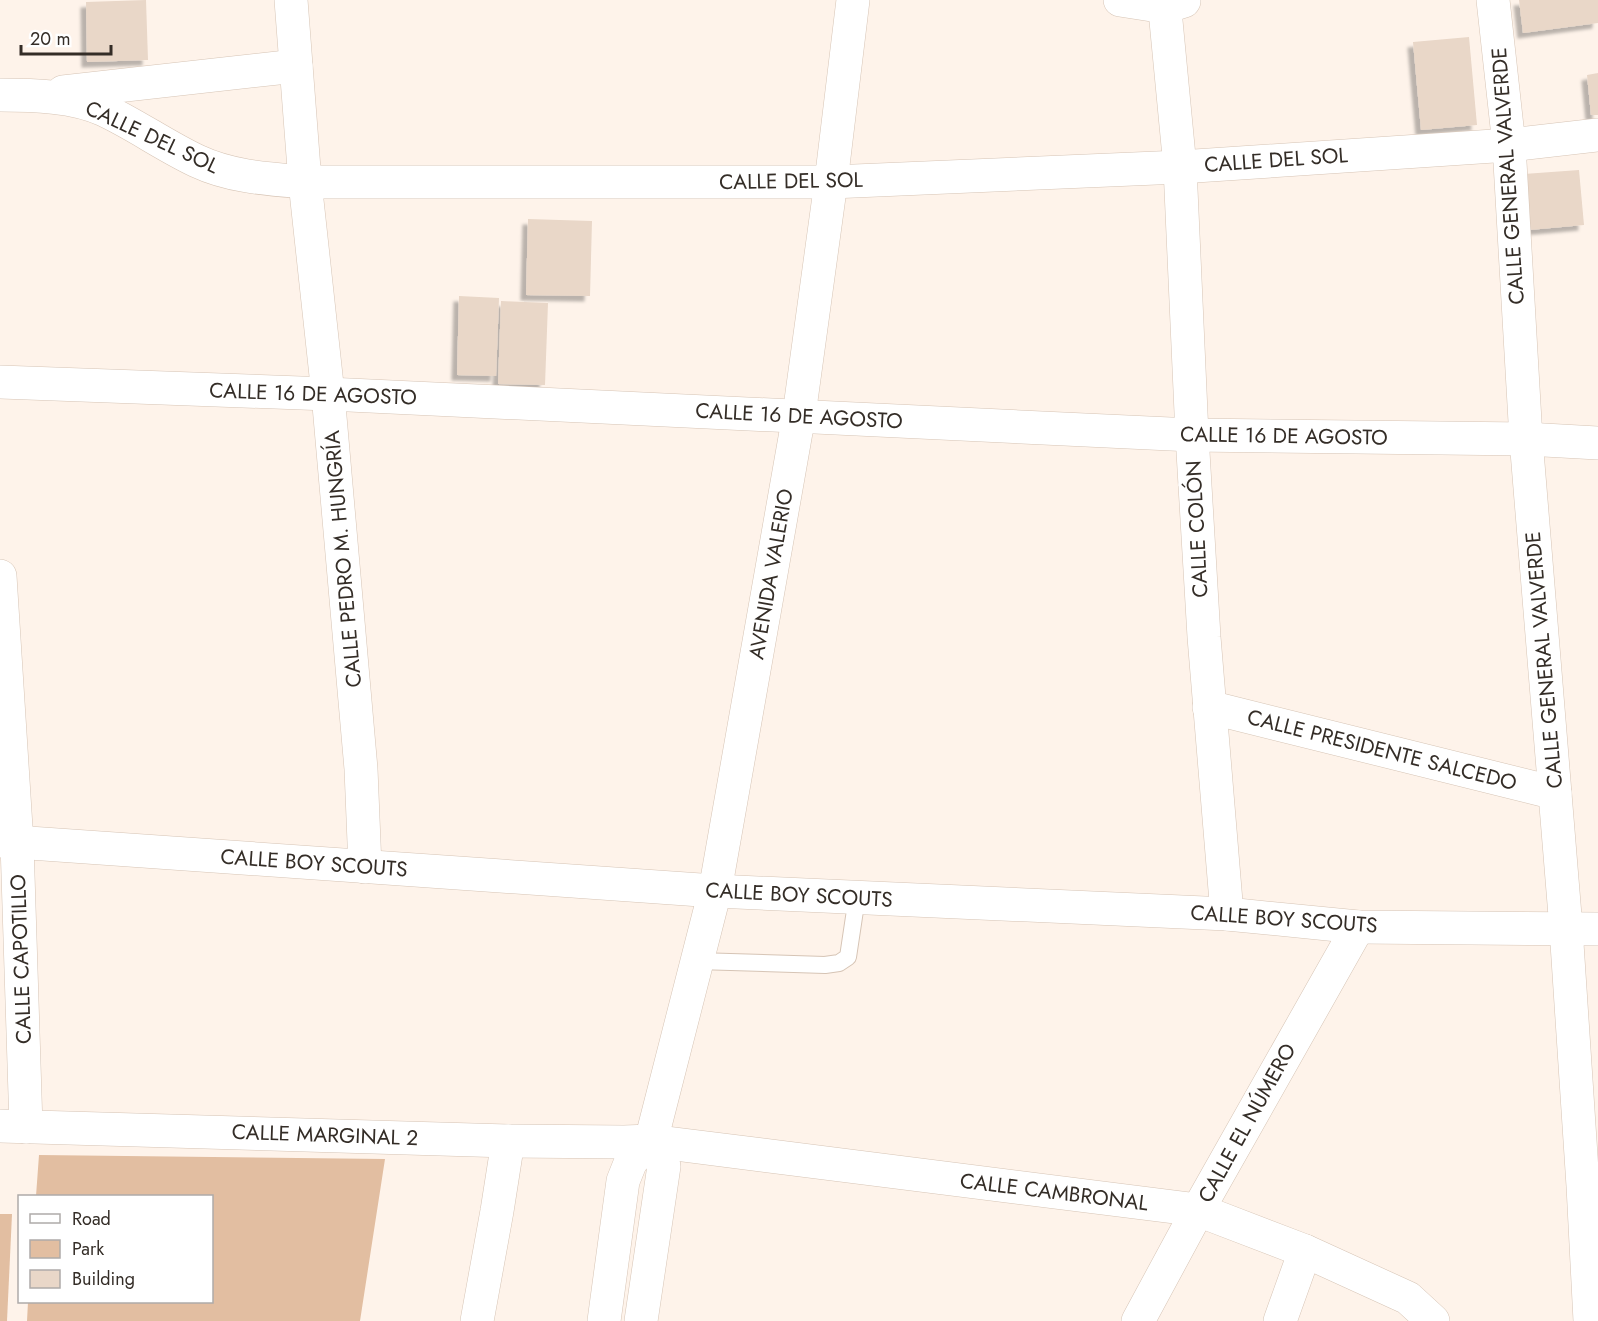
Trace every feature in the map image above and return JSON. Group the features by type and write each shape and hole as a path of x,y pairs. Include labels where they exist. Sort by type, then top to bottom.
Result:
{"street":[{"name":"CALLE PEDRO M. HUNGRÍA","path":"291,0 305,182 328,394 361,769 365,867"},
{"name":"AVENIDA VALERIO","path":"604,1321 623,1180 631,1161 651,1141 715,891 799,415 853,0"},
{"path":"1120,0 1171,2"},
{"name":"CALLE GENERAL VALVERDE","path":"1493,0 1509,145 1526,440 1555,793 1582,929 1583,1186 1590,1321"},
{"name":"CALLE COLÓN","path":"1171,2 1204,637 1227,914"},
{"path":"15,95 296,66"},
{"name":"CALLE DEL SOL","path":"15,95 75,101 103,109 198,162 243,177 305,182 831,182 1180,167 1509,145 1598,135"},
{"name":"CALLE 16 DE AGOSTO","path":"0,382 328,394 1192,435 1598,443"},
{"name":"CALLE CAPOTILLO","path":"0,576 9,842 13,1126"},
{"name":"CALLE PRESIDENTE SALCEDO","path":"1209,707 1555,793"},
{"name":"CALLE BOY SCOUTS","path":"9,842 715,891 1227,914 1358,927 1582,929"},
{"name":"CALLE EL NÚMERO","path":"1138,1321 1358,927"},
{"name":"CALLE MARGINAL 2","path":"13,1126 508,1141 651,1141"},
{"path":"477,1321 508,1141"},
{"path":"642,1321 664,1166 651,1141"},
{"name":"CALLE CAMBRONAL","path":"651,1141 1198,1210 1305,1251 1408,1298 1433,1321"},
{"path":"1280,1321 1305,1251"}],"lane":[{"path":"697,961 825,965 839,963 848,957 857,897"}],"green space":[{"path":"39,1155 385,1159 360,1321 27,1321 28,1303 213,1303 213,1195 36,1195"},
{"path":"0,1214 12,1214 7,1321 0,1321"}],"building":[{"path":"146,0 148,60 87,62 86,2"},
{"path":"1519,0 1598,0 1598,23 1523,33"},
{"path":"1469,37 1477,125 1421,130 1413,42"},
{"path":"1598,73 1598,115 1591,115 1587,75"},
{"path":"1579,170 1584,225 1529,230 1524,174"},
{"path":"528,219 592,221 590,296 526,295"},
{"path":"459,296 499,298 496,376 457,375"},
{"path":"501,301 548,303 545,385 498,384"}]}
